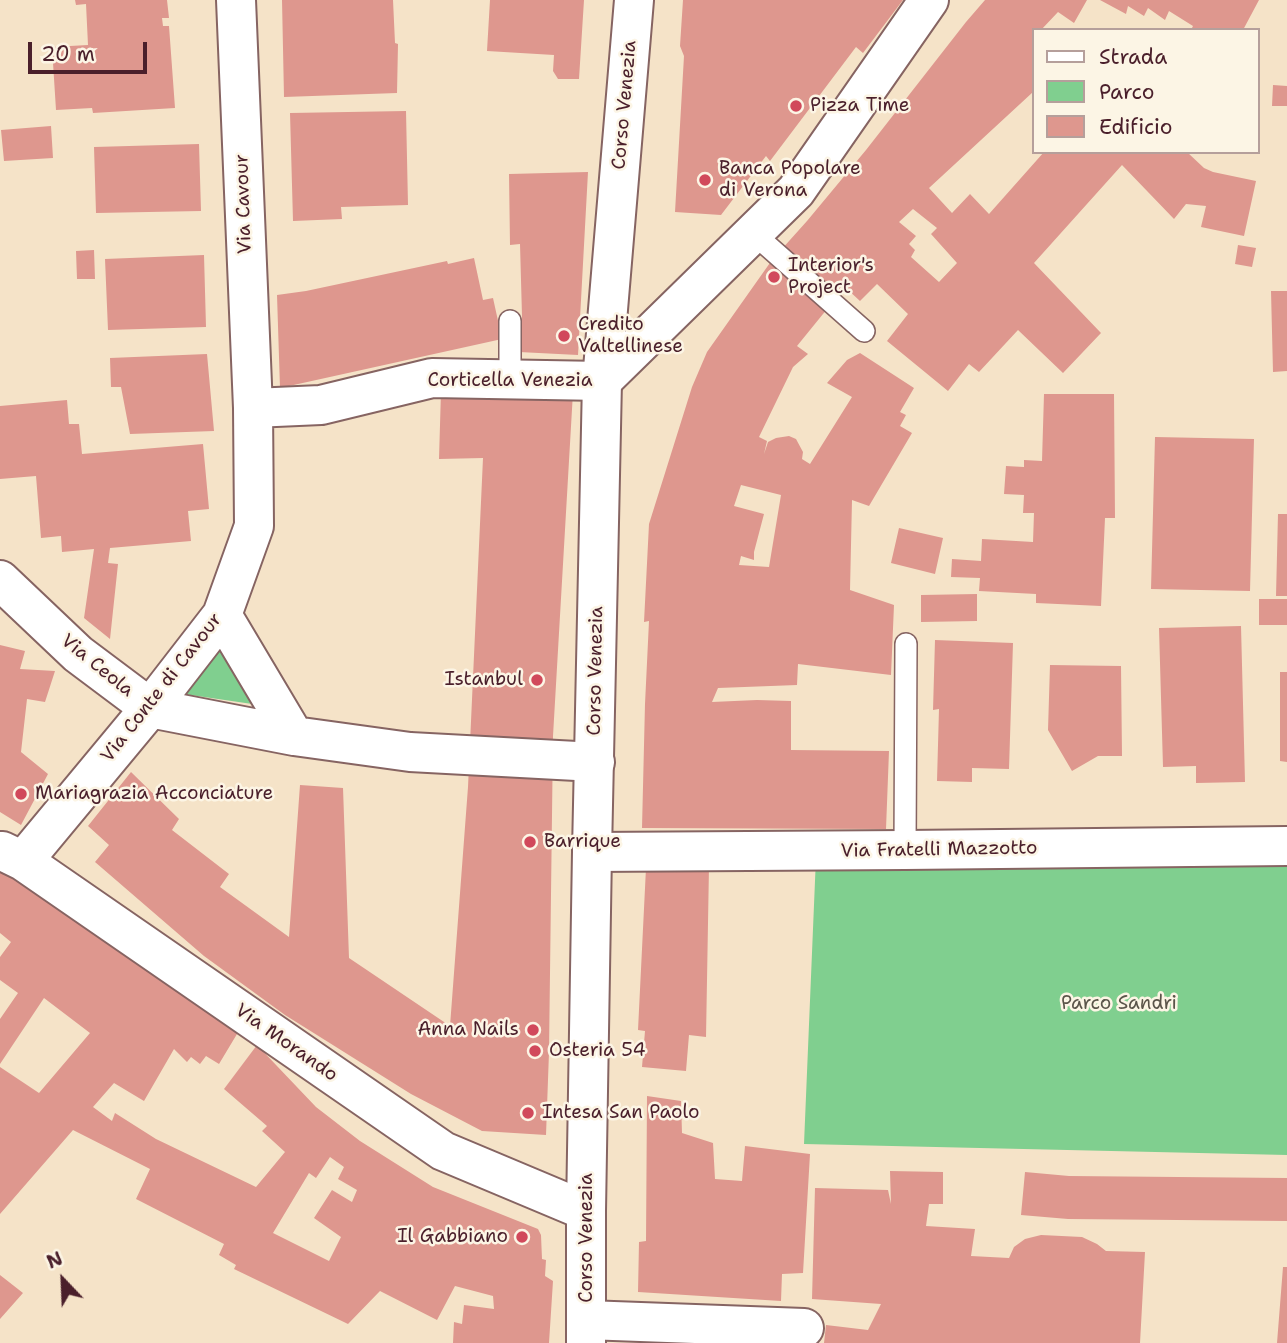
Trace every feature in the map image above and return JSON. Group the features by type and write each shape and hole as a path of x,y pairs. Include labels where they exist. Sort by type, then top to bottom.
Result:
{"street":[{"name":"Via Cavour","path":"236,0 253,408"},
{"name":"Corso Venezia","path":"586,1332 602,381 634,0"},
{"path":"602,381 796,191 929,0"},
{"name":"Corticella Venezia","path":"253,408 321,405 432,379 602,381"},
{"name":"Via Conte di Cavour","path":"11,856 150,708 222,615 254,526 253,408"},
{"name":"Via Ceola","path":"0,580 78,654 150,708 294,736 410,752 595,762"},
{"path":"222,615 294,736"},
{"name":"Via Fratelli Mazzotto","path":"592,852 1287,846"},
{"name":"Via Morando","path":"11,856 443,1151 586,1211"},
{"path":"586,1332 804,1328"}],"lane":[{"path":"753,233 864,331"},
{"path":"510,321 510,380"},
{"path":"905,850 906,644"}],"green space":[{"path":"219,641 259,705 177,693"},
{"name":"Parco Sandri","path":"816,857 1287,858 1287,1155 804,1144"}],"building":[{"path":"75,0 167,0 169,18 162,18 163,26 169,26 175,108 93,113 92,108 56,110 52,47 88,45 86,4 76,5"},
{"path":"282,0 393,0 395,43 398,44 397,93 284,97"},
{"path":"490,0 584,0 579,79 558,79 553,71 554,55 487,51"},
{"path":"683,0 903,0 863,53 856,47 770,161 766,156 721,215 675,212 684,56 680,46"},
{"path":"985,0 1087,0 1074,23 1058,12 1043,28 1032,28 1032,93 929,188 952,213 970,194 989,214 1042,154 1189,154 1204,168 1213,172 1256,181 1244,236 1201,227 1206,206 1186,204 1174,219 1122,165 1034,263 1101,333 1063,373 1018,330 979,372 969,364 948,391 887,341 908,314 877,284 860,301 847,289 836,298 797,346 808,354 793,367 759,437 767,441 764,454 768,442 776,438 789,436 796,439 803,452 802,459 810,464 852,397 827,383 847,360 860,353 914,388 900,412 906,415 900,426 912,433 869,506 852,500 850,590 894,605 891,675 798,664 797,685 718,688 712,702 791,701 791,750 889,751 886,829 642,828 649,621 644,622 649,524 692,387 707,352 772,260 866,150","holes":["913,209 937,228 931,234 957,263 939,282 911,257 915,250 909,244 916,236 899,222","741,485 781,495 769,567 739,565 741,556 754,560 764,514 734,506"]},
{"path":"1100,0 1259,0 1244,28 1192,28 1193,26 1169,11 1165,20 1148,8 1144,16 1128,6 1126,14"},
{"path":"1273,85 1287,86 1287,106 1272,106"},
{"path":"406,111 408,205 341,207 342,219 293,221 290,113"},
{"path":"51,126 53,158 4,161 1,130"},
{"path":"199,144 201,211 96,213 94,147"},
{"path":"588,172 578,355 519,352 522,316 520,244 510,245 509,174"},
{"path":"1238,245 1256,248 1252,267 1235,264"},
{"path":"94,250 95,279 77,279 76,251"},
{"path":"204,255 206,327 108,330 105,259"},
{"path":"474,258 483,300 493,298 502,339 280,388 277,295"},
{"path":"1271,291 1287,291 1287,371 1273,372"},
{"path":"207,354 214,431 130,434 121,387 111,387 110,358"},
{"path":"441,391 573,392 553,736 546,1135 482,1131 411,1094 285,1015 204,956 95,862 109,845 88,826 131,772 179,819 172,830 229,874 220,887 289,937 300,785 343,788 349,958 450,1026 468,787 483,458 439,459"},
{"path":"1044,394 1114,394 1115,518 1105,518 1101,606 1036,603 1036,594 979,591 980,578 951,577 952,559 981,561 982,539 1033,542 1034,513 1023,513 1024,495 1004,494 1006,466 1024,467 1024,460 1042,461"},
{"path":"67,400 69,424 79,424 82,454 203,444 209,509 188,511 191,541 110,548 108,563 118,564 110,639 84,618 94,549 62,552 61,536 41,538 36,476 0,479 0,406"},
{"path":"1155,437 1254,439 1250,591 1151,589"},
{"path":"1278,514 1287,514 1287,596 1276,596"},
{"path":"899,528 943,538 935,574 891,563"},
{"path":"977,594 977,621 921,622 921,595"},
{"path":"1259,599 1287,599 1287,625 1259,625"},
{"path":"1241,626 1245,782 1196,783 1196,766 1163,767 1159,628"},
{"path":"935,640 1013,643 1009,769 972,768 972,782 937,781 939,709 933,710"},
{"path":"0,645 25,651 20,669 55,671 45,702 27,699 21,752 48,774 21,825 0,812"},
{"path":"1050,665 1121,666 1122,756 1098,756 1072,771 1048,730"},
{"path":"1280,672 1287,672 1287,762 1280,761"},
{"path":"0,863 240,1029 219,1064 206,1056 200,1064 191,1057 187,1062 174,1049 144,1101 114,1083 93,1107 112,1121 115,1113 156,1139 256,1187 285,1152 262,1131 267,1126 224,1089 257,1045 316,1107 360,1141 433,1187 538,1229 541,1235 542,1259 546,1260 545,1276 553,1281 549,1343 453,1343 454,1322 462,1324 464,1305 494,1309 493,1296 455,1286 437,1320 380,1291 348,1324 234,1269 236,1265 219,1255 224,1244 136,1199 150,1169 73,1130 0,1214 0,1067 39,1093 90,1033 44,998 0,1064 0,1019 18,993 0,980 0,957 11,942 0,933","holes":["330,1157 344,1167 338,1179 357,1190 352,1202 332,1190 314,1218 341,1237 329,1261 273,1233 309,1173 316,1178"]},
{"path":"709,866 706,1037 689,1035 686,1071 642,1067 645,1031 638,1030 646,868"},
{"path":"647,1096 681,1101 682,1133 713,1143 715,1179 742,1181 745,1146 810,1154 803,1273 782,1274 781,1301 638,1292 639,1242 646,1241"},
{"path":"890,1171 943,1172 943,1204 929,1204 926,1226 975,1229 971,1256 1009,1258 1014,1247 1025,1239 1041,1235 1082,1237 1106,1251 1145,1252 1140,1343 824,1343 826,1325 868,1330 881,1304 812,1299 815,1188 888,1190 891,1204"},
{"path":"1025,1172 1069,1176 1287,1178 1287,1221 1068,1219 1021,1215"},
{"path":"1283,1267 1287,1267 1287,1343 1277,1343"},
{"path":"0,1275 23,1293 0,1319"}],"place":[{"name":"Pizza Time","path":"796,106"},
{"name":"Banca Popolare di Verona","path":"705,180"},
{"name":"Interior's Project","path":"774,277"},
{"name":"Credito Valtellinese","path":"564,336"},
{"name":"Istanbul","path":"537,680"},
{"name":"Mariagrazia Acconciature","path":"21,794"},
{"name":"Barrique","path":"530,842"},
{"name":"Anna Nails","path":"533,1030"},
{"name":"Osteria 54","path":"535,1051"},
{"name":"Intesa San Paolo","path":"528,1113"},
{"name":"Il Gabbiano","path":"522,1237"}]}
